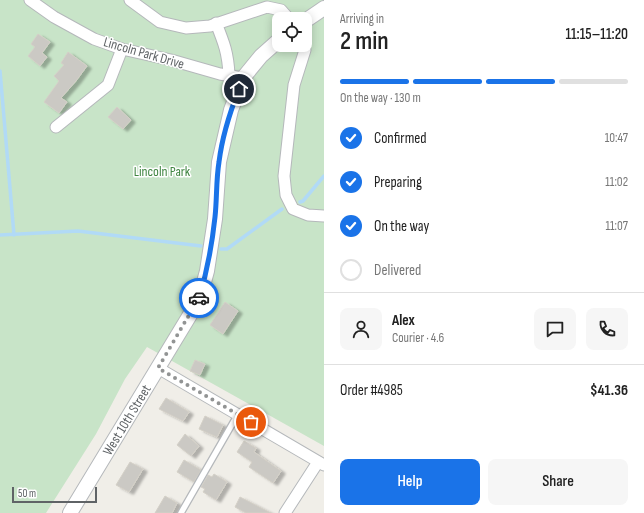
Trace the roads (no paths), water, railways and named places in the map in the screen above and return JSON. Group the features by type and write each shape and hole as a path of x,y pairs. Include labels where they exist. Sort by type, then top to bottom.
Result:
{"street":[{"name":"Lincoln Park Drive","path":"30,0 60,21 94,39 122,49 171,60 220,74 243,78"},
{"path":"130,0 160,22 186,28 210,26 267,7 281,10 283,12"},
{"path":"312,16 324,8"},
{"path":"216,23 225,45 229,75"},
{"name":"West 10th Street","path":"70,513 198,300 207,271 215,218 219,162 231,110 243,78 261,56 272,46"},
{"path":"56,127 108,85 122,49"},
{"path":"304,52 294,85 284,176 286,195 292,209 308,215 324,216"},
{"path":"158,368 321,463 285,513"}],"lane":[{"path":"181,513 238,414"}],"waterway":[{"path":"0,71 14,235"},
{"path":"300,202 303,201 324,176"},
{"path":"221,249 227,249 282,209"},
{"path":"0,235 78,231 201,246"}],"park label":[{"name":"Lincoln Park","path":"162,171"}]}
